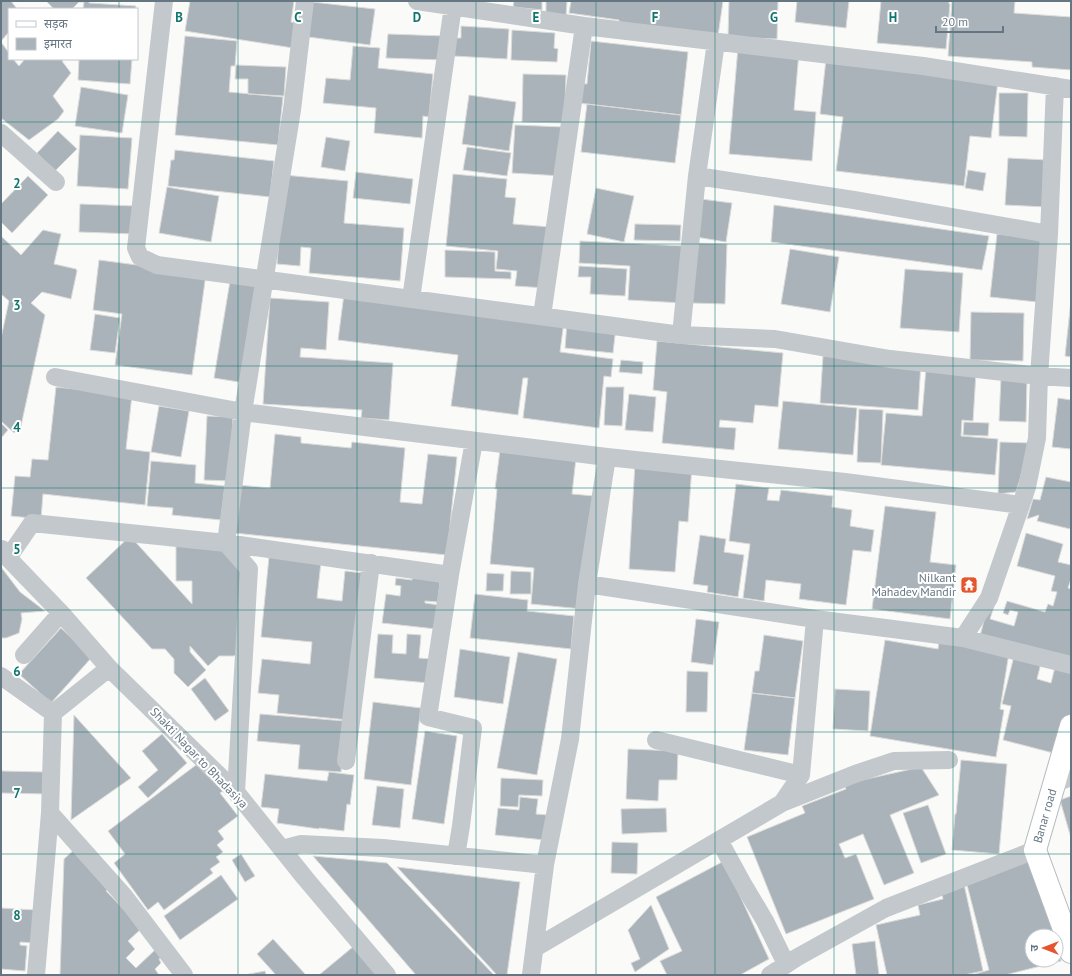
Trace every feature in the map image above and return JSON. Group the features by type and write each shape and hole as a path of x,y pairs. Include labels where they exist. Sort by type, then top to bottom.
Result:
{"street":[{"path":"164,1 136,248 140,257 156,265 681,335 775,339 890,359 1039,376 1071,378"},
{"path":"236,792 249,569 226,542 243,412 292,110 305,1"},
{"path":"417,1 584,26 923,66 1063,87 1049,234 1039,376 1037,438 1027,487 989,598 963,638"},
{"path":"412,299 452,6"},
{"path":"542,316 584,26"},
{"path":"681,335 697,176 716,42"},
{"path":"1,133 56,182"},
{"path":"697,176 854,200 1049,234"},
{"path":"55,377 243,412 607,457 845,482 1021,505"},
{"path":"456,856 473,728 428,717 450,576 474,441"},
{"path":"531,975 545,865 570,739 587,584 607,457"},
{"path":"5,553 32,523 226,542 450,576"},
{"name":"Shakti Nagar to Bhadasiya","path":"5,553 109,668 236,792 387,975"},
{"path":"346,761 371,563"},
{"path":"587,584 815,619 963,638 1071,664"},
{"path":"24,654 61,614"},
{"path":"782,803 801,775 815,619"},
{"path":"36,975 50,813 53,713 109,668"},
{"path":"1,676 53,713"},
{"name":"Banar road","path":"1069,938 1035,850 1063,780 1071,726"},
{"path":"656,740 801,775"},
{"path":"535,948 782,803 855,774 894,761 949,760"},
{"path":"50,813 124,896 184,975"},
{"path":"719,840 765,921 786,964"},
{"path":"282,849 301,844 384,848 545,865"},
{"path":"770,975 786,964 886,908 1035,850"}],"building":[{"path":"1,1 11,1 16,8 8,8 8,33 1,41"},
{"path":"46,1 89,1 89,3 136,6 135,8 83,8 84,2 79,2 73,8 53,8"},
{"path":"190,1 294,1 291,22 297,23 293,48 185,31"},
{"path":"514,1 542,1 542,10 513,7"},
{"path":"546,1 567,1 566,16 546,16"},
{"path":"571,1 723,1 718,36 619,22 619,20 569,13"},
{"path":"729,1 778,1 777,39 728,37"},
{"path":"797,1 849,1 846,28 795,22"},
{"path":"881,1 949,1 946,49 877,43"},
{"path":"952,1 1015,1 1014,13 1071,17 1071,70 1032,67 1032,62 948,56"},
{"path":"312,2 375,9 370,45 308,37"},
{"path":"461,26 509,29 507,59 453,56 454,38 461,38"},
{"path":"512,30 555,33 554,48 558,49 557,62 511,60"},
{"path":"388,34 445,36 444,60 386,58"},
{"path":"185,36 237,41 235,66 231,66 229,92 283,97 278,145 175,135"},
{"path":"591,41 688,52 681,115 578,103 580,83 587,84"},
{"path":"1,42 8,52 8,60 14,60 19,66 24,60 63,60 62,61 71,73 53,96 64,111 58,119 29,140 1,118"},
{"path":"353,46 380,48 378,68 433,74 429,117 423,116 422,138 374,133 376,108 323,103 326,78 350,80"},
{"path":"738,47 799,52 794,110 816,112 812,161 729,154"},
{"path":"826,59 998,81 991,138 970,136 964,186 836,171 843,117 820,114"},
{"path":"79,60 132,60 130,84 78,80"},
{"path":"236,65 286,67 284,96 248,94 248,79 235,79"},
{"path":"523,74 566,75 565,103 567,123 522,122"},
{"path":"81,87 128,95 122,133 75,126"},
{"path":"999,93 1028,93 1027,137 999,136"},
{"path":"469,95 516,102 509,151 462,144"},
{"path":"587,104 681,115 675,163 581,152"},
{"path":"515,125 564,127 562,176 512,173"},
{"path":"58,131 77,149 55,171 37,153"},
{"path":"80,135 132,138 128,189 77,186"},
{"path":"326,137 350,141 345,171 321,167"},
{"path":"467,147 511,153 507,176 463,170"},
{"path":"175,150 274,161 270,197 168,186 171,160 174,160"},
{"path":"1008,158 1048,160 1046,207 1005,205"},
{"path":"968,170 986,173 983,191 965,188"},
{"path":"356,172 413,179 410,204 353,198"},
{"path":"453,174 507,179 505,197 516,198 513,224 551,227 545,288 515,286 517,271 496,269 498,251 446,246"},
{"path":"284,175 348,181 344,223 404,228 400,281 309,273 311,248 301,247 300,266 277,264"},
{"path":"28,176 48,195 12,233 1,222 1,204"},
{"path":"167,187 219,196 211,242 159,233"},
{"path":"596,188 634,196 624,242 587,234"},
{"path":"701,199 732,203 726,242 696,237"},
{"path":"80,204 136,206 135,234 79,232"},
{"path":"774,205 989,236 982,270 771,242"},
{"path":"635,224 681,225 680,241 634,240"},
{"path":"43,230 61,234 54,264 76,269 77,271 71,299 42,292 31,303 45,315 21,426 14,433 1,421 1,338 9,301 1,294 1,236 21,255"},
{"path":"997,234 1043,239 1037,302 990,297"},
{"path":"580,241 685,246 683,303 628,300 630,266 579,263"},
{"path":"694,243 727,244 725,304 692,303"},
{"path":"790,249 839,257 830,312 781,304"},
{"path":"445,250 495,252 495,271 511,272 511,279 445,277"},
{"path":"99,260 206,274 192,375 115,365 122,314 93,310"},
{"path":"579,266 627,269 625,296 590,294 591,277 578,277"},
{"path":"905,269 963,273 959,332 900,328"},
{"path":"231,275 263,281 245,383 214,378"},
{"path":"344,294 564,321 560,352 613,359 611,377 604,376 599,428 523,418 528,378 523,378 518,415 451,406 458,355 338,340"},
{"path":"270,298 329,302 326,350 301,348 300,357 393,363 389,420 361,418 362,410 263,404"},
{"path":"1071,300 1071,357 1065,356"},
{"path":"971,312 1024,313 1023,361 970,360"},
{"path":"95,314 120,318 115,353 90,350"},
{"path":"567,322 616,327 613,353 565,348"},
{"path":"657,341 783,353 778,407 755,405 753,423 720,420 719,427 736,428 734,450 662,443 667,392 653,390"},
{"path":"823,356 921,363 918,410 820,403"},
{"path":"621,360 643,362 642,374 619,372"},
{"path":"926,368 976,373 973,421 962,420 961,436 998,439 995,475 881,465 886,413 922,416"},
{"path":"1001,378 1027,379 1026,422 999,421"},
{"path":"56,387 132,395 126,449 150,452 145,505 43,494 41,519 11,516 15,476 30,477 32,459 48,460"},
{"path":"606,387 624,387 622,426 604,425"},
{"path":"629,394 656,397 653,432 625,430"},
{"path":"1058,398 1071,400 1071,449 1052,447"},
{"path":"783,401 857,408 853,455 778,449"},
{"path":"159,406 189,411 181,457 151,452"},
{"path":"859,409 883,410 881,463 857,462"},
{"path":"207,416 233,417 230,481 204,480"},
{"path":"964,422 989,423 988,436 963,435"},
{"path":"1,423 8,430 1,438"},
{"path":"275,434 301,437 301,443 351,448 352,442 405,448 400,502 422,504 428,454 457,457 447,555 234,533 239,485 270,488"},
{"path":"1000,442 1031,443 1016,492 998,494"},
{"path":"500,450 576,458 572,494 594,496 582,609 531,604 534,568 490,564 497,489 495,489"},
{"path":"151,461 196,465 195,483 225,486 221,520 172,515 173,508 147,506"},
{"path":"635,462 692,466 688,522 679,521 675,572 629,569"},
{"path":"1046,477 1071,482 1070,529 1037,521 1039,515 1027,519 1033,499 1040,500"},
{"path":"736,484 769,488 767,500 779,501 781,490 833,496 832,507 852,510 850,526 874,530 871,552 853,550 846,605 799,599 801,584 766,580 764,601 743,598 750,544 729,541"},
{"path":"885,506 936,512 930,562 956,565 950,619 872,609"},
{"path":"1026,533 1063,544 1058,562 1071,565 1071,579 1068,588 1071,589 1071,661 980,636 990,598 996,600 990,619 1014,626 1018,612 1010,610 1008,615 1003,613 1007,601 1045,612 1048,604 1053,606 1057,592 1051,591 1055,576 1017,566"},
{"path":"700,535 726,539 724,552 744,555 738,597 707,592 708,586 693,584"},
{"path":"130,536 192,604 192,581 176,581 176,544 240,543 243,647 234,656 219,656 208,666 190,646 190,652 206,670 188,687 174,673 174,659 165,649 152,649 86,578"},
{"path":"269,557 321,562 317,598 342,601 345,571 363,573 348,720 277,713 279,695 258,693 262,659 310,664 312,642 261,637"},
{"path":"1,567 20,592 45,611 21,613 22,619 19,633 6,638 1,638"},
{"path":"511,571 531,572 531,594 510,594"},
{"path":"487,573 504,574 503,591 486,591"},
{"path":"413,575 440,582 438,602 425,601 425,603 439,605 436,629 382,623 386,594 400,596 401,586 395,585 396,578 412,580"},
{"path":"475,594 528,600 527,611 574,616 571,649 470,638"},
{"path":"696,619 719,622 713,665 691,662"},
{"path":"61,628 92,657 51,703 19,674"},
{"path":"378,634 393,635 392,653 406,654 407,634 421,635 419,658 432,659 429,683 374,678"},
{"path":"764,635 803,641 795,698 752,693 755,671 759,671"},
{"path":"885,640 938,649 939,641 1009,653 1000,709 1004,710 996,757 870,736"},
{"path":"460,649 510,657 503,704 454,697"},
{"path":"518,652 557,659 537,775 497,768"},
{"path":"1014,656 1041,663 1037,679 1051,683 1056,663 1071,666 1071,715 1061,755 1003,740 1011,706 1002,704"},
{"path":"687,671 708,672 707,712 686,712"},
{"path":"205,678 229,711 215,721 191,689"},
{"path":"835,689 870,691 868,731 833,729"},
{"path":"752,693 795,698 788,755 744,750"},
{"path":"373,702 421,708 411,785 364,779"},
{"path":"260,714 345,721 341,772 298,769 300,745 257,741"},
{"path":"74,715 131,778 71,820"},
{"path":"425,731 457,736 444,824 412,819"},
{"path":"162,734 187,763 148,798 138,787 158,770 142,751"},
{"path":"628,749 678,751 677,780 659,780 658,801 626,799"},
{"path":"961,760 1007,764 999,854 952,850"},
{"path":"200,762 223,791 220,793 238,816 218,831 224,839 217,845 223,852 216,857 220,862 210,869 213,873 164,910 158,902 148,910 114,863 125,854 108,831"},
{"path":"921,767 939,795 890,815 914,873 884,885 863,834 839,844 845,858 856,854 874,899 786,934 747,837 805,813 802,806 846,789 844,784"},
{"path":"1,771 46,772 46,794 1,793"},
{"path":"329,772 354,775 350,805 347,804 344,831 277,823 279,809 261,807 265,774 327,781"},
{"path":"501,778 543,780 542,796 519,795 518,807 500,806"},
{"path":"377,786 404,789 400,828 372,825"},
{"path":"1071,796 1071,838 1060,800"},
{"path":"520,797 538,799 536,814 548,815 545,840 495,835 498,808 519,810"},
{"path":"928,805 946,854 921,863 903,813"},
{"path":"666,808 667,832 622,834 621,809"},
{"path":"612,842 638,843 637,874 611,873"},
{"path":"75,849 109,887 106,891 142,928 128,941 135,949 126,958 136,968 157,948 164,955 159,959 161,963 155,969 159,975 60,975 64,859"},
{"path":"241,854 255,876 245,882 232,860"},
{"path":"313,856 387,863 494,975 416,975"},
{"path":"1035,859 1052,928 1024,928 1024,968 1033,968 1005,975 975,975 989,970 966,881"},
{"path":"724,861 769,959 740,975 667,975 660,961 682,951 656,897"},
{"path":"397,867 520,882 507,975 497,975"},
{"path":"221,875 238,899 180,940 164,916"},
{"path":"964,884 983,971 964,975 887,975 876,925 920,915 918,905 943,899 941,889"},
{"path":"651,905 669,949 635,972 631,963 640,959 628,930"},
{"path":"1,908 36,910 34,943 20,942 20,945 27,946 25,971 1,969"},
{"path":"273,939 306,975 276,975 257,954"},
{"path":"875,941 879,975 856,975 852,944"},
{"path":"354,946 377,975 319,975"},
{"path":"265,971 266,975 244,975"}],"place":[{"name":"Nilkant Mahadev Mandir","path":"969,585"}]}
